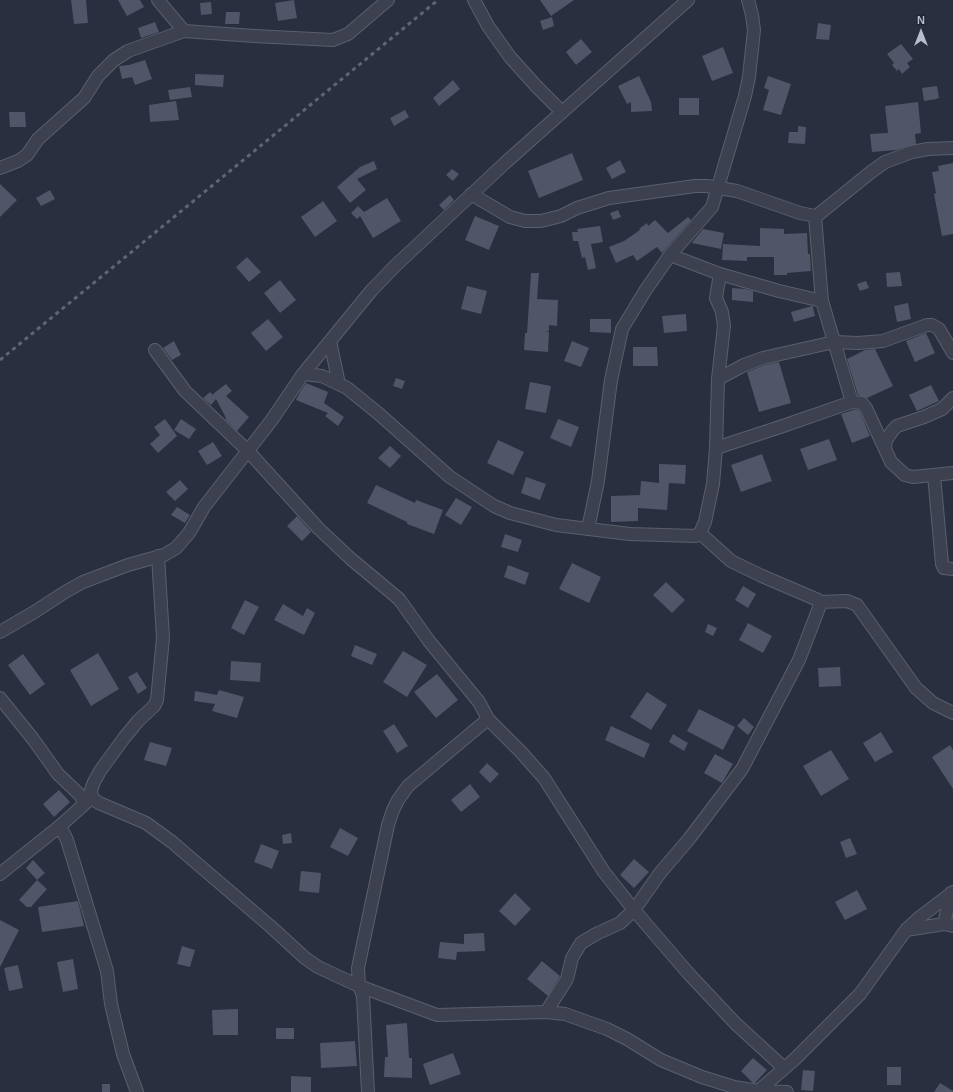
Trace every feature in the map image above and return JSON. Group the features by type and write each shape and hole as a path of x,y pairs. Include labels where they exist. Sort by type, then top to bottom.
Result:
{"street":[{"path":"158,0 184,31"},
{"path":"0,168 8,166 27,155 38,139 84,98 98,76 114,60 128,51 184,31 332,40 348,34 388,0"},
{"path":"474,0 488,26 510,57 562,112"},
{"path":"0,632 83,582 128,565 158,556 176,548 188,533 204,508 271,421 302,374 370,291 471,194 688,0"},
{"path":"588,529 598,481 611,380 622,328 670,255 712,207 745,96 749,76 754,30 748,0"},
{"path":"471,194 510,218 525,221 541,221 561,216 577,208 609,198 695,186 718,187 736,191 800,213 815,216 885,162 912,152 928,149 953,148"},
{"path":"815,216 822,301 852,402"},
{"path":"670,255 720,274 779,291 822,301"},
{"path":"302,374 322,376 347,388 379,414 450,477 494,506 510,514 556,525 630,534 696,536 700,533 705,522 713,484 716,448 718,379 724,326 722,312 716,298 720,274"},
{"path":"718,379 744,365 763,358 834,342 858,343 883,341 918,328 932,325 939,329 953,353"},
{"path":"330,341 339,384"},
{"path":"155,350 185,391 248,451 318,528 351,559 399,599 429,641 478,702 488,720 520,751 544,778 604,872 634,910 689,974 735,1024 784,1068"},
{"path":"885,449 886,440 897,426 942,409 953,398"},
{"path":"716,448 852,402 862,403 866,408 891,462 905,476 913,477 953,473"},
{"path":"934,475 942,564 944,568 953,569"},
{"path":"700,533 731,561 740,566 820,602 847,601 857,605 916,688 934,703 953,713"},
{"path":"0,874 60,826 88,801 94,782 100,771 128,733 154,706 157,700 163,638 158,556"},
{"path":"546,1012 567,979 572,958 581,943 620,923 634,910 660,873 689,839 742,769 799,660 820,602"},
{"path":"0,698 58,774 80,796 88,801 119,810 151,827 172,842 305,958 318,967 359,986 437,1015 546,1012 565,1014 607,1029 627,1039 661,1060 694,1075 723,1084 758,1091 787,1092"},
{"path":"368,1092 363,996 359,986 358,968 388,825 398,800 408,786 488,720"},
{"path":"60,826 67,840 107,971 111,1004 123,1054 137,1092"},
{"path":"906,930 948,925 952,892"},
{"path":"758,1091 784,1068 860,994 906,930 952,892"}],"building":[{"path":"71,0 86,0 88,23 74,24"},
{"path":"118,0 140,0 144,7 127,16"},
{"path":"294,0 297,18 278,21 275,3"},
{"path":"540,0 574,0 551,16"},
{"path":"211,2 212,14 201,15 200,3"},
{"path":"226,12 240,12 239,24 225,24"},
{"path":"552,17 554,26 543,30 540,21"},
{"path":"155,22 159,32 141,38 138,28"},
{"path":"818,23 831,25 829,40 816,39"},
{"path":"581,39 592,52 576,65 566,52"},
{"path":"901,44 913,59 907,63 910,67 902,74 899,69 897,71 892,65 894,63 887,54"},
{"path":"723,47 733,73 712,81 702,56"},
{"path":"145,60 152,79 135,85 132,77 122,79 119,66 129,65"},
{"path":"195,74 224,75 223,87 195,85"},
{"path":"639,76 651,102 652,111 631,112 631,102 627,104 618,86"},
{"path":"768,76 791,84 781,115 763,110 769,90 764,88"},
{"path":"453,80 460,89 439,106 433,98"},
{"path":"937,86 939,98 924,101 922,88"},
{"path":"190,87 192,97 170,100 168,90"},
{"path":"679,98 699,98 699,115 679,115"},
{"path":"176,101 179,120 150,122 149,105"},
{"path":"918,102 921,133 915,134 916,144 896,150 872,152 870,134 888,133 885,106"},
{"path":"405,110 409,117 394,126 390,118"},
{"path":"9,112 25,112 26,127 10,127"},
{"path":"798,126 806,127 805,144 788,143 789,132 798,132"},
{"path":"572,153 583,180 539,198 528,171"},
{"path":"620,160 626,172 612,179 606,168"},
{"path":"374,161 377,169 357,179 366,190 350,203 337,187 360,167"},
{"path":"953,163 953,234 942,236 934,194 936,193 932,172 939,171 938,166"},
{"path":"452,169 459,174 453,181 446,175"},
{"path":"0,184 17,200 0,217"},
{"path":"50,190 55,199 41,206 36,198"},
{"path":"450,195 454,200 444,210 439,205"},
{"path":"387,198 401,221 373,238 360,216 357,219 351,213 358,206 364,212"},
{"path":"323,201 337,221 315,237 301,217"},
{"path":"618,210 621,217 613,220 610,213"},
{"path":"475,216 499,226 489,250 465,240"},
{"path":"688,217 691,220 662,253 657,247 637,261 633,255 616,263 609,247 624,241 647,223 648,226 655,220 668,233"},
{"path":"600,226 603,242 591,244 596,268 588,270 585,257 582,258 578,241 573,241 572,232 578,232 577,229"},
{"path":"760,228 784,229 784,234 807,233 808,254 810,254 811,271 787,273 787,275 774,275 774,257 747,257 747,261 722,260 723,244 760,246"},
{"path":"703,229 724,233 721,249 692,243"},
{"path":"247,257 261,272 249,282 236,267"},
{"path":"900,272 902,286 887,287 886,273"},
{"path":"531,273 539,273 537,299 558,300 557,326 549,325 549,331 545,331 549,332 548,352 524,350 525,333 527,333"},
{"path":"280,280 296,300 280,313 264,293"},
{"path":"866,281 869,288 860,291 857,284"},
{"path":"467,286 487,291 481,314 461,309"},
{"path":"732,288 753,291 753,302 732,300"},
{"path":"908,303 911,319 897,322 894,306"},
{"path":"812,306 815,316 794,322 791,312"},
{"path":"686,314 687,331 664,333 662,316"},
{"path":"268,319 283,337 266,351 251,333"},
{"path":"590,319 611,319 611,333 590,332"},
{"path":"926,333 935,353 915,362 906,341"},
{"path":"174,341 181,355 172,360 163,348"},
{"path":"572,341 589,348 581,367 564,361"},
{"path":"633,347 657,347 658,366 633,366"},
{"path":"875,349 893,386 867,398 858,395 847,359 865,350"},
{"path":"779,362 791,403 759,412 747,372 765,365"},
{"path":"396,378 405,381 402,389 393,386"},
{"path":"530,382 551,386 546,413 525,409"},
{"path":"306,383 328,392 324,403 344,417 338,426 325,416 328,413 296,400"},
{"path":"226,384 232,391 226,396 249,417 237,431 225,419 226,418 216,399 211,405 203,398 210,392 214,396 213,394"},
{"path":"931,385 939,401 917,411 909,395"},
{"path":"858,410 860,412 870,436 852,443 841,414"},
{"path":"165,419 177,436 158,453 150,444 160,435 154,427"},
{"path":"181,419 196,429 189,439 174,430"},
{"path":"558,419 579,427 571,447 550,438"},
{"path":"829,439 837,460 808,470 800,449"},
{"path":"498,440 524,452 513,475 487,463"},
{"path":"213,442 222,456 207,465 198,451"},
{"path":"390,446 401,456 390,468 378,458"},
{"path":"762,454 772,481 741,492 731,465"},
{"path":"659,464 686,465 685,484 669,483 667,510 638,508 638,521 611,522 611,496 640,495 641,481 659,483"},
{"path":"526,477 546,484 540,500 521,493"},
{"path":"180,480 188,489 175,501 166,492"},
{"path":"376,485 415,503 416,500 443,510 434,534 407,524 407,522 367,503"},
{"path":"456,498 472,507 461,525 445,515"},
{"path":"177,507 190,515 185,523 171,515"},
{"path":"297,516 311,532 302,541 287,526"},
{"path":"505,534 522,540 518,552 501,547"},
{"path":"572,563 601,577 589,603 559,589"},
{"path":"508,565 529,573 525,585 504,577"},
{"path":"666,582 685,600 672,613 653,595"},
{"path":"743,586 756,594 748,608 735,600"},
{"path":"245,600 259,607 244,635 231,628"},
{"path":"283,604 303,616 307,608 315,613 304,635 274,620"},
{"path":"748,623 772,636 763,653 739,640"},
{"path":"708,624 717,628 713,636 705,632"},
{"path":"355,645 377,654 372,665 351,656"},
{"path":"403,651 427,665 407,697 383,682"},
{"path":"98,653 119,689 91,706 70,670"},
{"path":"23,654 45,684 30,695 8,665"},
{"path":"231,661 261,663 260,682 230,680"},
{"path":"840,667 841,686 819,687 818,668"},
{"path":"137,672 147,688 138,694 128,677"},
{"path":"437,674 458,700 436,718 414,692"},
{"path":"219,690 244,697 237,718 212,711 215,704 194,701 195,691 217,695"},
{"path":"647,692 667,705 651,730 630,717"},
{"path":"699,709 735,727 723,750 687,731"},
{"path":"744,718 754,727 748,735 737,726"},
{"path":"394,724 408,746 397,753 383,731"},
{"path":"611,726 650,744 644,758 605,740"},
{"path":"881,732 893,752 875,762 863,743"},
{"path":"673,734 688,743 684,751 669,742"},
{"path":"150,742 172,748 166,766 144,760"},
{"path":"950,745 953,750 953,789 932,757"},
{"path":"831,750 849,779 821,796 803,766"},
{"path":"715,754 733,764 722,783 704,773"},
{"path":"487,763 499,774 490,783 479,772"},
{"path":"470,784 480,797 461,812 451,800"},
{"path":"59,790 70,802 54,817 43,804"},
{"path":"340,828 358,838 348,856 330,847"},
{"path":"291,833 292,843 283,844 282,835"},
{"path":"850,838 857,854 846,858 840,842"},
{"path":"261,844 279,851 272,869 254,862"},
{"path":"634,859 649,872 634,888 620,875"},
{"path":"33,860 45,873 37,880 26,868"},
{"path":"301,871 321,873 319,893 299,891"},
{"path":"37,880 47,889 31,907 27,907 19,900"},
{"path":"857,890 867,909 845,920 835,902"},
{"path":"515,893 531,909 515,926 499,911"},
{"path":"78,901 84,926 42,932 38,907"},
{"path":"0,920 19,930 0,967"},
{"path":"484,933 485,951 457,952 456,960 438,958 440,942 464,944 464,934"},
{"path":"182,946 195,950 190,967 177,964"},
{"path":"73,959 78,989 63,992 57,962"},
{"path":"542,961 560,976 548,996 527,979"},
{"path":"18,965 23,988 9,991 4,968"},
{"path":"238,1009 238,1035 213,1035 212,1010"},
{"path":"407,1023 409,1058 412,1058 412,1078 384,1077 385,1057 388,1057 386,1025"},
{"path":"276,1028 294,1028 294,1039 276,1039"},
{"path":"355,1041 357,1066 321,1068 320,1043"},
{"path":"453,1053 461,1074 430,1085 423,1064"},
{"path":"753,1058 767,1070 755,1083 753,1083 741,1071"},
{"path":"887,1067 901,1067 901,1085 887,1085"},
{"path":"803,1070 815,1071 813,1091 801,1090"},
{"path":"291,1076 311,1077 311,1092 291,1092"},
{"path":"940,1083 953,1091 953,1092 934,1092"},
{"path":"102,1084 110,1084 110,1092 102,1092"}],"railway":[{"path":"0,360 438,0"}]}
